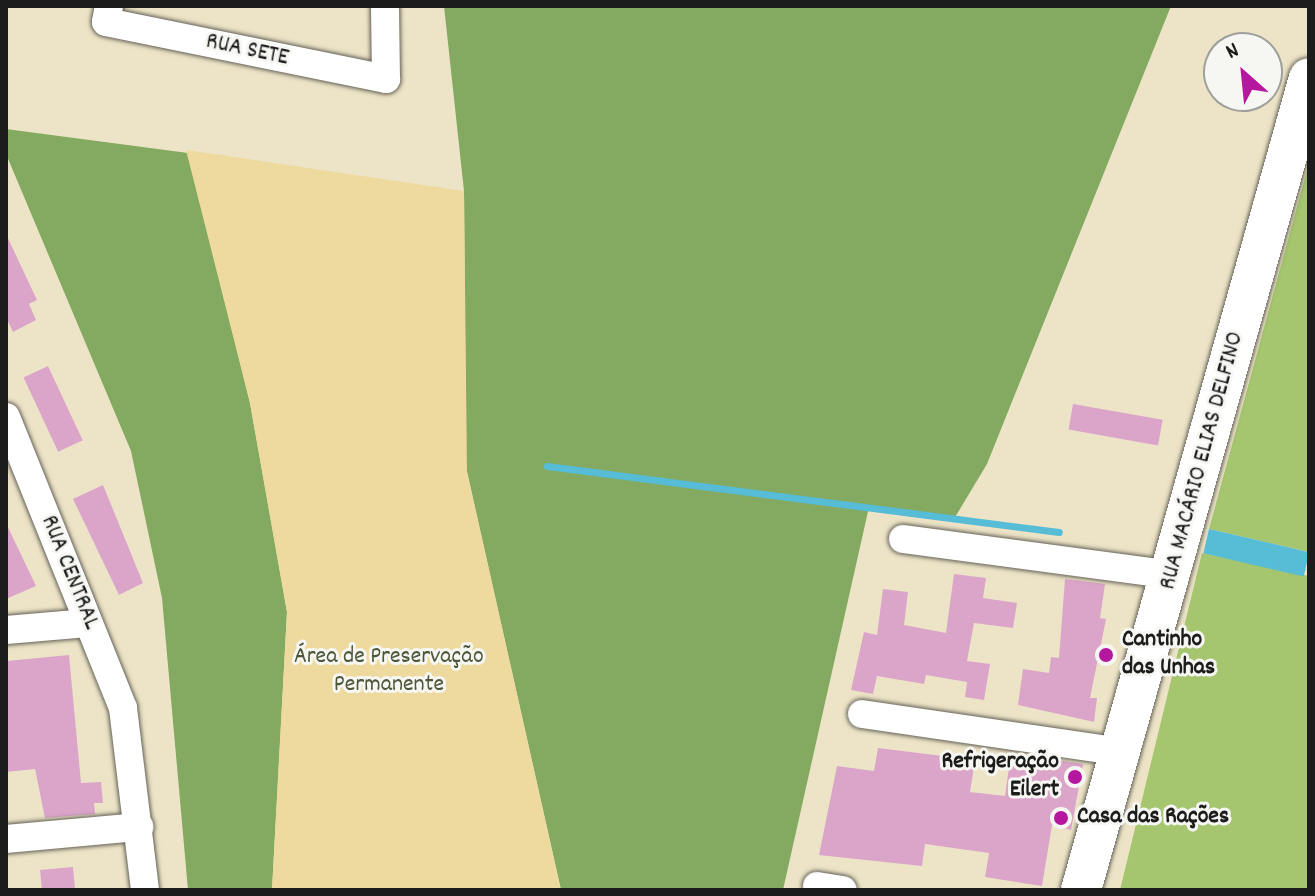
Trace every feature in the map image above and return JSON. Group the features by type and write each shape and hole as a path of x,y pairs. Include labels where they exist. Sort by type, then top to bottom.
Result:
{"main road":[{"name":"RUA MACÁRIO ELIAS DELFINO","path":"1081,890 1172,575 1309,78"}],"street":[{"name":"RUA SETE","path":"107,14 387,78 385,6"},
{"name":"RUA CENTRAL","path":"6,417 129,731 145,890"},
{"path":"903,539 1172,575"},
{"path":"6,630 88,623"},
{"path":"862,714 1122,752"},
{"path":"6,839 139,827"}],"green space":[{"path":"444,6 1171,6 987,464 954,519 869,507 783,890 561,890 466,467 464,191"},
{"path":"6,129 188,153 250,403 287,612 272,890 188,890 162,598 131,451 6,154"},
{"path":"1309,163 1309,552 1209,529"},
{"path":"1202,553 1309,576 1309,890 1120,890"}],"sand":[{"path":"186,150 464,191 467,472 561,890 272,890 287,612 250,403"}],"water":[{"path":"1209,529 1309,552 1304,577 1203,553"}],"building":[{"path":"6,234 37,300 29,304 36,320 13,332 6,317"},
{"path":"48,366 83,440 58,452 24,377"},
{"path":"1073,404 1163,420 1158,445 1068,430"},
{"path":"103,485 143,583 119,595 73,499"},
{"path":"6,523 36,586 6,599"},
{"path":"954,574 986,578 983,598 1017,603 1013,628 974,623 967,661 990,664 984,700 965,697 967,682 926,675 924,684 877,676 873,694 851,690 864,632 877,635 883,589 908,592 904,625 946,633"},
{"path":"1065,579 1105,584 1100,618 1106,619 1090,698 1097,698 1094,722 1018,705 1023,669 1049,673 1051,657 1059,658"},
{"path":"69,655 81,783 101,782 103,803 94,803 95,814 45,818 35,769 6,772 7,661"},
{"path":"878,748 975,760 970,792 1005,796 1011,753 1083,764 1071,830 1052,825 1042,886 985,877 989,853 925,844 922,866 819,855 837,766 874,771"},
{"path":"73,867 75,890 42,890 40,870"}],"waterway":[{"path":"547,466 1059,532"}],"place":[{"name":"Cantinho das Unhas","path":"1106,655"},
{"name":"Refrigeração Eilert","path":"1075,777"},
{"name":"Casa das Rações","path":"1061,818"}],"park label":[{"name":"Área de Preservação Permanente","path":"389,672"}]}
